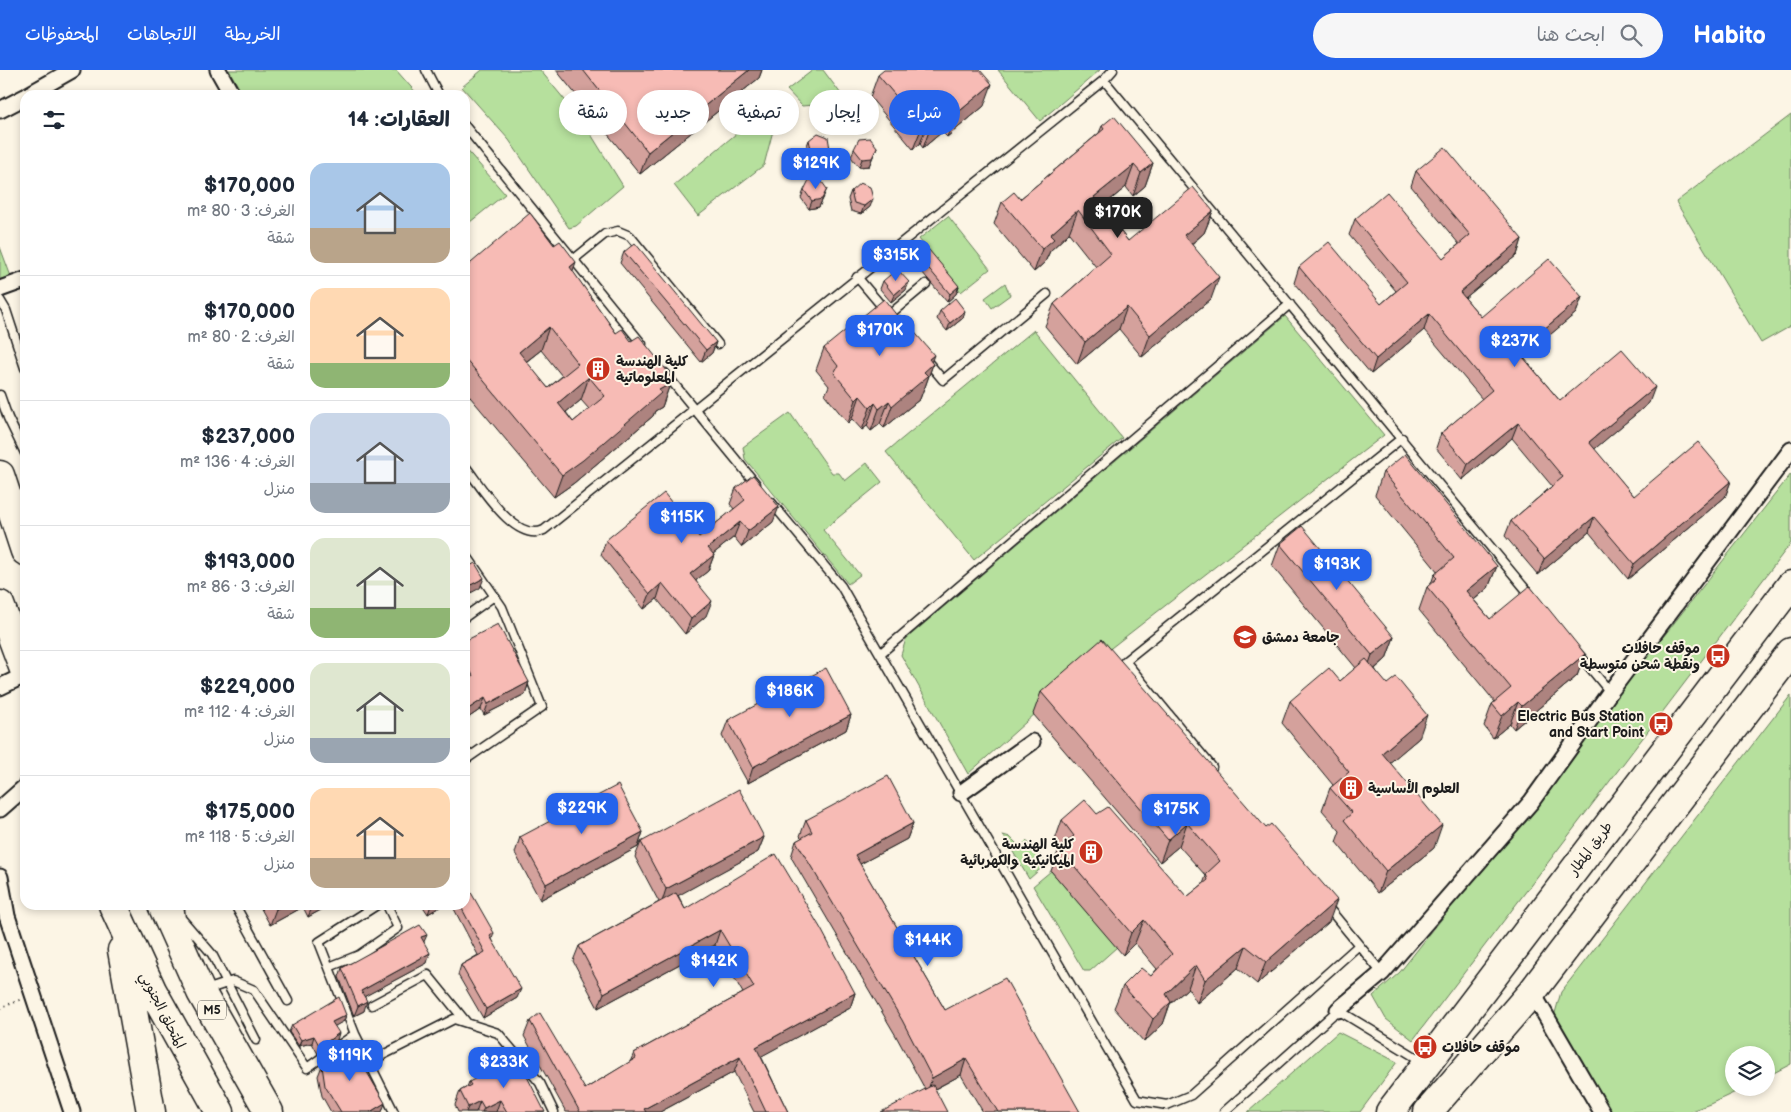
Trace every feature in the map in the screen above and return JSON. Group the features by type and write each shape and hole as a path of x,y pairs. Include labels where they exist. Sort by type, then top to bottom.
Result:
{"highway":[{"path":"0,475 20,536"},
{"name":"طريق المطار","path":"1390,1112 1791,585"},
{"path":"0,605 20,659"},
{"path":"1428,1112 1532,992 1791,652"},
{"path":"115,910 151,1112"},
{"name":"المتحلق الجنوبي","path":"115,910 152,990 220,1112"},
{"name":"M5","path":"164,910 202,992 269,1112"}],"street":[{"path":"37,90 72,70"},
{"path":"218,70 229,90"},
{"path":"0,110 20,100"},
{"path":"0,289 20,282"},
{"path":"1338,1010 1382,973 1531,802 1610,692 1791,450"},
{"path":"0,687 20,676"},
{"path":"961,793 1032,742"},
{"path":"0,809 20,791"},
{"path":"0,877 7,916 72,1112"},
{"path":"1532,992 1601,1111"}],"lane":[{"path":"426,70 437,90"},
{"path":"470,472 519,530 538,533 1104,80 1113,70"},
{"path":"1104,80 1540,607"},
{"path":"470,132 646,349"},
{"path":"574,260 605,234 618,231 630,236 718,344"},
{"path":"857,277 895,322"},
{"path":"889,315 926,284"},
{"path":"919,351 943,380 1047,294"},
{"path":"0,300 6,310 20,353"},
{"path":"881,653 1290,304"},
{"path":"658,364 761,490"},
{"path":"0,395 8,418 20,443"},
{"path":"1220,776 1124,661 1402,438"},
{"path":"767,497 840,586 881,653 1136,1100 1167,1105 1191,1095 1359,945"},
{"path":"470,560 502,607 542,707 470,757"},
{"path":"470,613 494,596"},
{"path":"1572,646 1610,692"},
{"path":"1321,899 1382,973"},
{"path":"180,910 182,918 212,954 256,1040"},
{"path":"237,910 288,1002"},
{"path":"368,910 319,942 355,1034 394,1112"},
{"path":"329,967 359,955 398,928 389,910"},
{"path":"372,1005 428,975 467,1023"},
{"path":"202,992 232,981 254,990 308,1068 355,1034"},
{"path":"1224,1112 1338,1010 1426,1063"},
{"path":"369,1062 454,1019 498,1033 540,1083 554,1112"}],"path":[{"path":"0,1008 33,994"}],"green space":[{"path":"229,70 396,70 414,90 240,90"},
{"path":"482,70 540,70 559,93 559,135 591,135 623,186 576,226 569,228 509,140 470,96 470,90 465,90 462,87"},
{"path":"813,70 823,70 838,90 809,90 809,105 802,106 799,103 799,90 787,90"},
{"path":"998,70 1100,70 1040,121"},
{"path":"1791,115 1791,326 1761,343 1676,202"},
{"path":"735,135 772,135 764,165 698,216 674,185"},
{"path":"470,154 505,194 470,222"},
{"path":"948,216 990,269 961,292 919,239"},
{"path":"0,247 13,282 0,281"},
{"path":"1005,283 1010,295 992,308 985,298"},
{"path":"1285,316 1384,435 1093,662 968,774 901,655 906,639"},
{"path":"1034,330 1122,438 974,560 886,452"},
{"path":"790,413 832,473 839,473 845,481 867,463 882,482 823,530 860,575 848,584 745,459 743,447"},
{"path":"1791,474 1791,543 1413,1040 1386,1019 1373,996 1400,972"},
{"path":"1791,695 1791,1064 1775,1072 1775,1046 1725,1046 1725,1096 1727,1096 1688,1112 1608,1112 1553,1020 1561,992"},
{"path":"1003,835 1010,837 1020,847 1026,841 1036,849 1046,864 1029,879"},
{"path":"1051,871 1117,947 1090,971 1084,971 1033,886"},
{"path":"1338,1032 1397,1062 1360,1112 1248,1112"}],"building":[{"path":"583,70 749,70 724,90 719,90 719,94 709,102 709,90 637,90 637,135 669,135 648,152 627,126 627,90 599,90"},
{"path":"884,70 980,70 992,84 960,111 960,90 891,90 878,75"},
{"path":"1114,116 1153,163 1141,173 1134,165 1094,197 1128,241 1193,187 1213,211 1184,235 1219,277 1150,335 1127,307 1085,342 1054,304 1111,254 1078,210 1050,235 1054,239 1042,249 1002,202 1014,192 1020,199 1104,129 1102,126"},
{"path":"815,135 828,137 830,149 822,156 812,153 809,140"},
{"path":"870,138 877,147 872,158 862,159 854,149 859,139"},
{"path":"1445,147 1522,239 1460,292 1481,317 1549,259 1582,297 1518,351 1560,401 1622,349 1655,387 1589,442 1634,496 1698,442 1731,481 1634,564 1594,517 1544,559 1511,521 1563,477 1518,423 1468,464 1441,433 1492,390 1429,314 1376,359 1299,267 1329,242 1381,304 1407,282 1355,219 1387,192 1443,258 1470,235 1416,171"},
{"path":"820,179 827,189 822,199 812,201 804,190 809,180"},
{"path":"860,183 870,187 873,199 864,206 854,203 851,191"},
{"name":"كلية الهندسة المعلوماتية","path":"530,213 554,245 560,241 576,262 570,267 616,333 622,329 631,341 639,336 668,372 671,379 670,384 659,390 661,393 583,460 562,475 470,364 470,264","holes":["549,327 578,364 548,388 519,352","589,377 605,396 573,422 558,403"]},
{"path":"635,243 716,342 706,350 624,252"},
{"path":"929,250 959,286 950,294 920,258"},
{"path":"897,269 909,282 894,295 883,281"},
{"path":"955,298 965,311 950,323 940,311"},
{"path":"884,299 898,317 900,315 934,355 929,359 933,364 924,372 928,376 892,406 889,401 879,409 875,403 870,408 860,396 856,400 834,373 838,366 824,348"},
{"path":"1405,454 1497,566 1466,591 1490,619 1530,586 1585,654 1522,706 1518,702 1502,716 1492,704 1511,688 1427,587 1437,578 1434,575 1454,558 1383,472"},
{"path":"753,475 779,507 748,531 740,522 708,548 714,555 690,574 712,601 691,619 662,583 650,594 606,540 664,493 699,537 745,500 736,488"},
{"path":"1302,526 1394,637 1372,655 1280,544"},
{"path":"475,563 484,578 470,585 470,566"},
{"path":"498,624 529,682 488,704 485,698 470,708 470,678 473,676 470,670 470,638"},
{"name":"كلية الهندسة الميكانيكية والكهربائية","path":"1102,639 1266,828 1271,824 1337,900 1266,962 1246,946 1205,980 1196,965 1166,994 1171,1002 1153,1019 1123,986 1141,968 1151,976 1172,954 1144,920 1131,933 1059,848 1074,836 1062,820 1085,800 1097,814 1108,807 1187,897 1208,880 1206,874 1220,861 1187,823 1168,840 1041,692"},
{"name":"العلوم الأساسية","path":"1366,659 1387,684 1396,677 1427,715 1382,753 1442,825 1386,871 1344,820 1352,813 1330,788 1349,772 1290,701 1329,668 1340,681"},
{"path":"826,668 851,715 753,767 728,720"},
{"path":"888,776 913,823 855,855 945,1010 1005,978 1080,1112 998,1112 966,1059 932,1078 902,1020 796,841 812,832 806,820"},
{"path":"618,785 643,832 546,884 520,837"},
{"path":"739,789 764,837 666,889 641,842"},
{"path":"776,854 821,929 855,993 756,1047 788,1112 766,1112 740,1057 644,1109 646,1112 580,1112 530,1021 540,1013 585,1089 636,1058 634,1053 754,987 720,930 604,993 579,946 676,893 685,909"},
{"path":"470,891 494,933 490,936 521,989 486,1009 461,965 485,952 463,910 470,910"},
{"path":"420,925 427,935 421,937 430,953 361,991 367,1001 358,1006 342,968"},
{"path":"339,997 346,1015 332,1022 339,1033 320,1047 314,1036 301,1040 292,1025"},
{"path":"346,1040 358,1064 361,1062 385,1103 370,1112 341,1112 325,1086 322,1066 328,1056 327,1053"},
{"path":"517,1057 545,1112 507,1112 500,1100 484,1108 480,1101 468,1107 460,1091 471,1085 469,1082"},
{"path":"933,1085 947,1112 881,1112"}],"place":[{"name":"كلية الهندسة المعلوماتية","path":"598,369"},
{"name":"جامعة دمشق","path":"1245,637"},
{"name":"موقف حافلات ونقطة شحن متوسطة","path":"1718,656"},
{"name":"Electric Bus Station and Start Point","path":"1661,724"},
{"name":"العلوم الأساسية","path":"1351,788"},
{"name":"كلية الهندسة الميكانيكية والكهربائية","path":"1091,852"},
{"name":"موقف حافلات","path":"1425,1047"}]}
